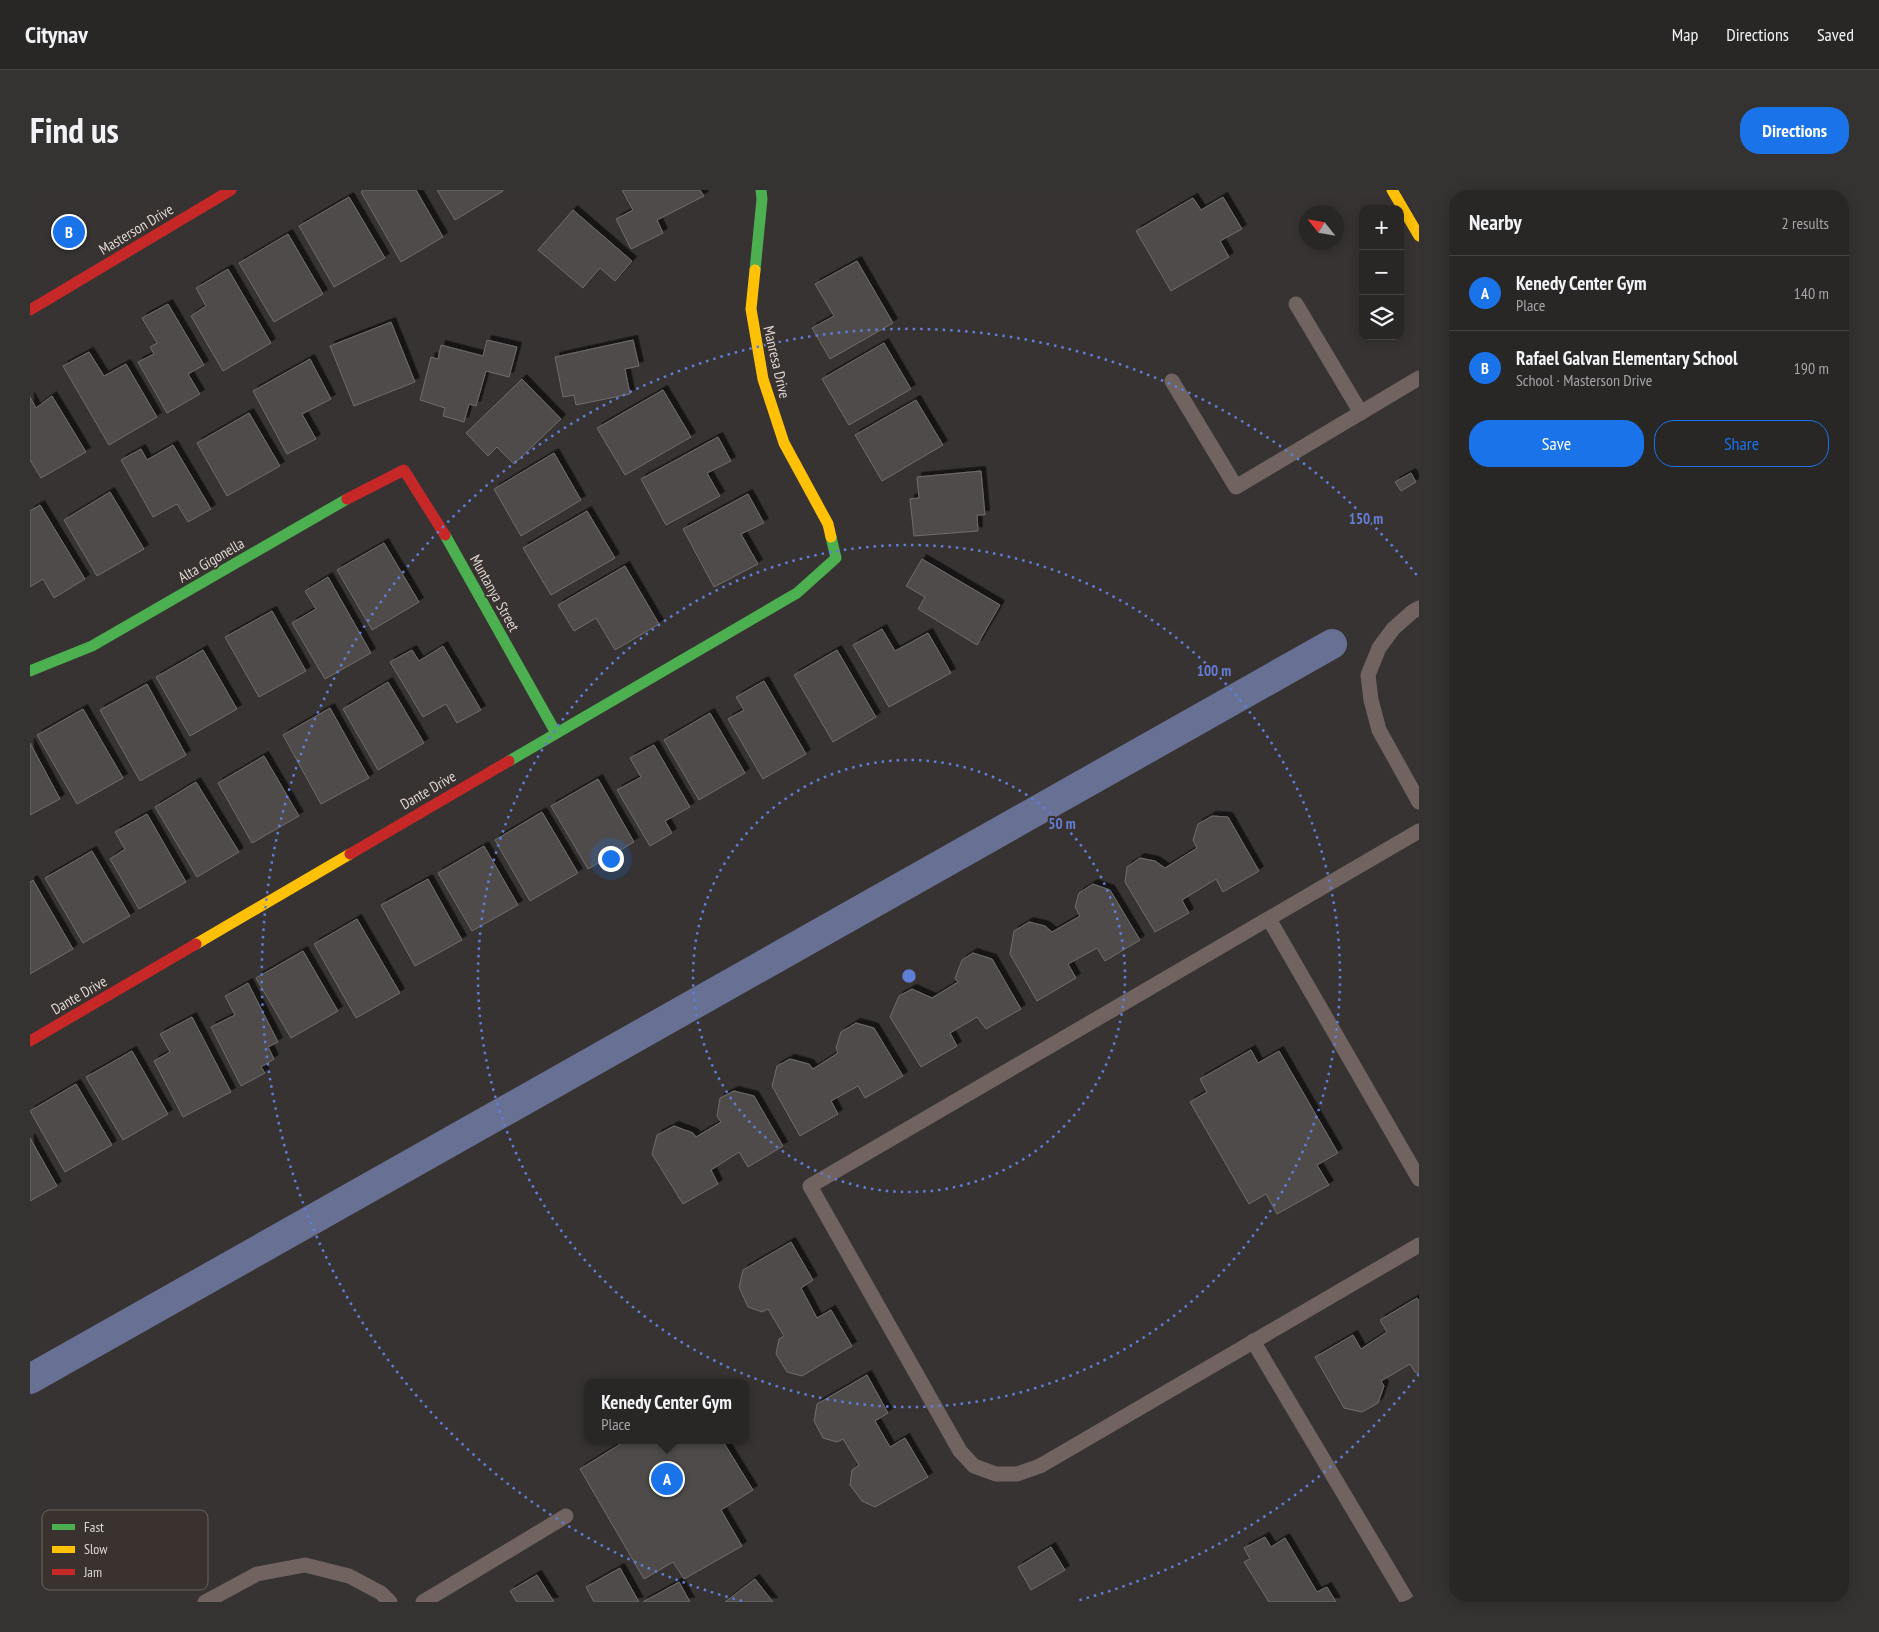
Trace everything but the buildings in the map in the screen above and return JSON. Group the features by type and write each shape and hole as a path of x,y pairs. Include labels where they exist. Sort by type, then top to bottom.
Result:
{"street":[{"name":"Masterson Drive","path":"30,310 229,190"},
{"name":"Manresa Drive","path":"761,190 762,199 751,309 763,379 784,443 828,524 836,558"},
{"path":"1392,190 1419,236"},
{"name":"Alta Gigonella","path":"30,671 92,646 352,496 404,470"},
{"name":"Muntanya Street","path":"404,470 437,521 556,732"},
{"name":"Dante Drive","path":"30,1041 556,732 797,593 836,558"}],"lane":[{"path":"1296,304 1361,413"},
{"path":"1172,381 1236,488 1419,378"},
{"path":"1419,608 1393,630 1379,648 1368,675 1371,700 1380,730 1419,802"},
{"path":"1419,831 810,1186 960,1451 974,1466 996,1474 1017,1474 1040,1466 1419,1245"},
{"path":"1269,919 1419,1179"},
{"path":"1253,1342 1408,1602"},
{"path":"423,1602 566,1516"},
{"path":"205,1602 257,1574 305,1565 349,1576 381,1593 390,1602"}],"waterway":[{"path":"30,1379 1332,644"}],"traffic: fast":[{"path":"755,270 762,199 761,190"},
{"path":"30,671 92,646 347,499"},
{"path":"445,535 556,733"},
{"path":"509,761 797,593 836,558 831,537"}],"traffic: slow":[{"path":"1392,190 1419,236"},
{"path":"755,270 751,309 763,379 784,443 828,524 831,537"},
{"path":"196,944 350,854"}],"traffic: jam":[{"path":"30,310 231,190"},
{"path":"347,499 404,470 445,535"},
{"path":"350,854 509,761"},
{"path":"30,1041 196,944"}],"place":[{"name":"Rafael Galvan Elementary School","path":"69,232"},
{"name":"Kenedy Center Gym","path":"667,1479"}]}
